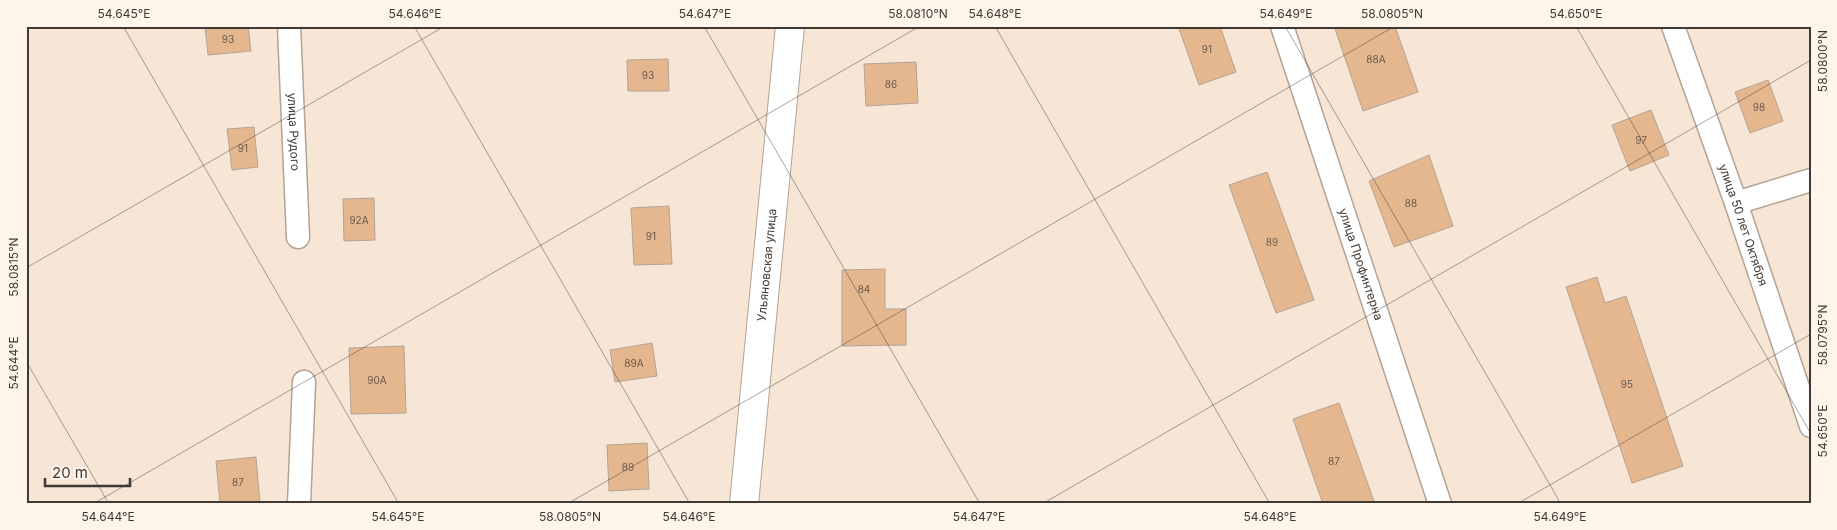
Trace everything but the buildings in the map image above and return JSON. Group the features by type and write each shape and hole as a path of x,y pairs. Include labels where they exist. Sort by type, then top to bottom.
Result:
{"street":[{"name":"улица Рудого","path":"290,26 298,237"},
{"name":"Ульяновская улица","path":"744,504 790,26"},
{"name":"улица Профинтерна","path":"1282,26 1440,504"},
{"name":"улица 50 лет Октября","path":"1673,26 1736,203 1811,426"},
{"path":"1736,203 1811,180"},
{"path":"299,504 304,382"}]}
